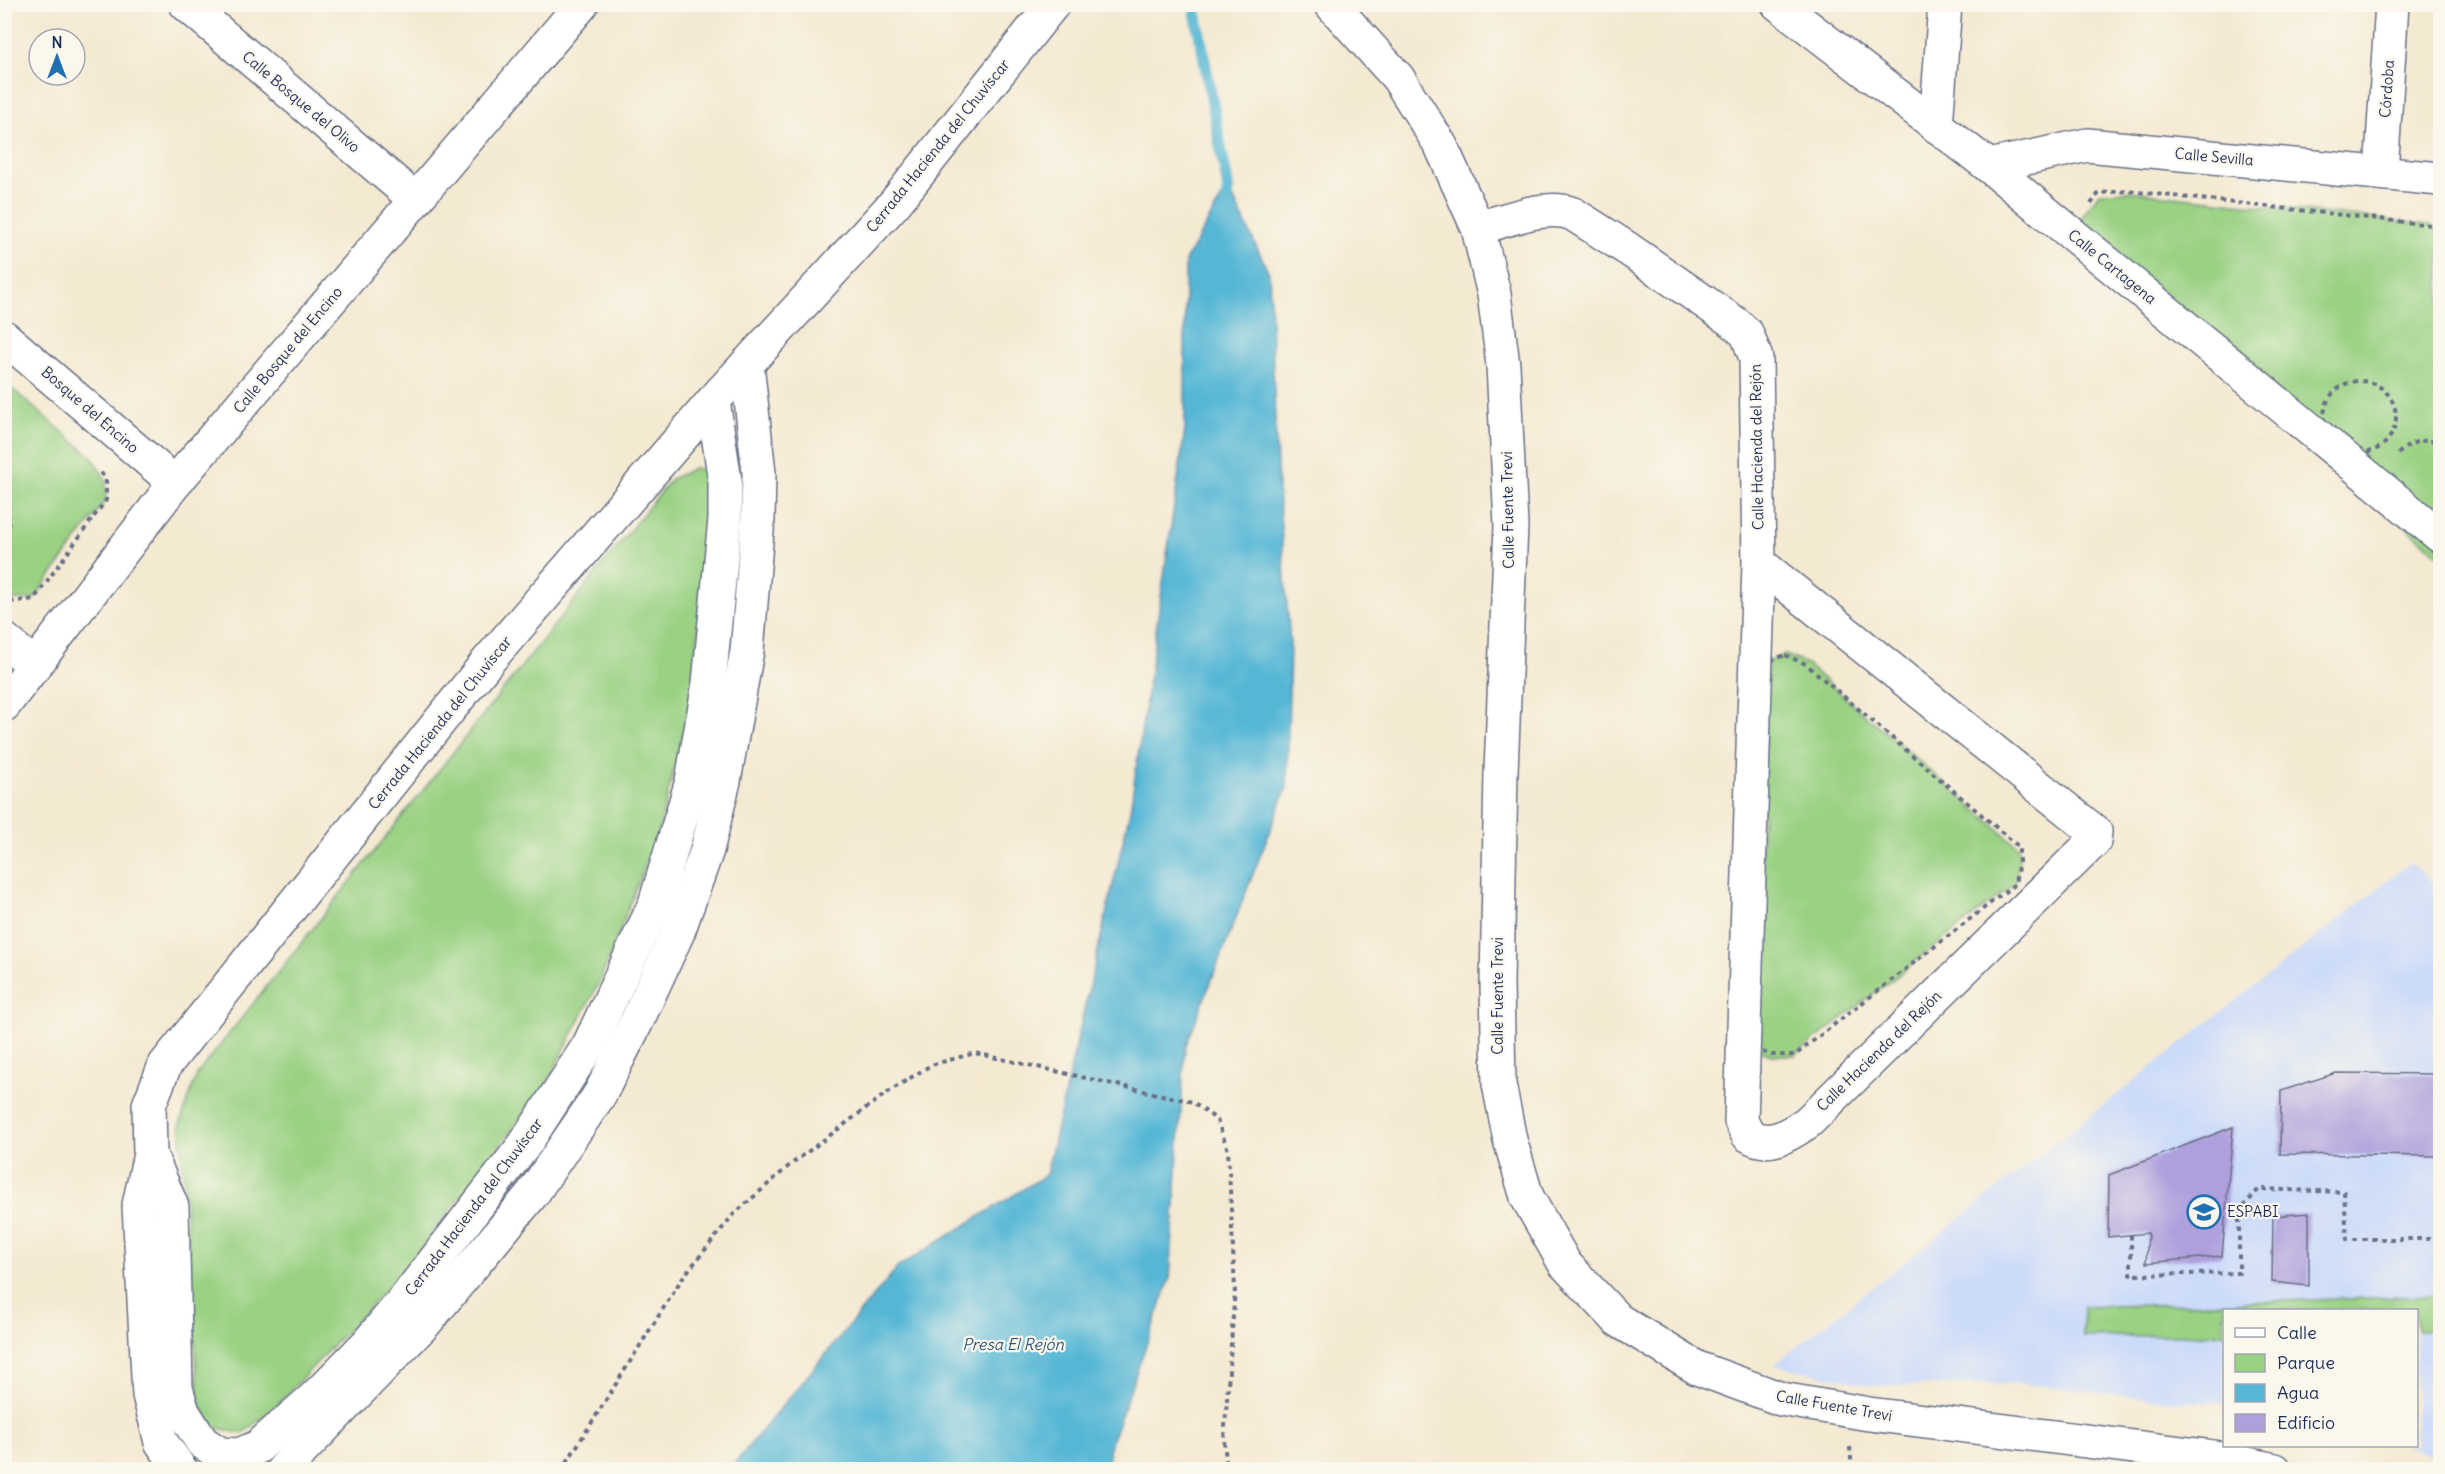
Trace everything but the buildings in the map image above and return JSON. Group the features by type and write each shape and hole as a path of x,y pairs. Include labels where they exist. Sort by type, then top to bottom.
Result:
{"street":[{"name":"Calle Bosque del Olivo","path":"186,4 416,200"},
{"name":"Calle Bosque del Encino","path":"4,705 175,483 582,4"},
{"name":"Cerrada Hacienda del Chuvíscar","path":"181,1470 161,1442 149,1395 139,1205 150,1154 149,1105 165,1065 488,661 713,401 895,203 1053,4"},
{"name":"Calle Fuente Trevi","path":"1331,4 1398,78 1441,146 1478,228 1494,294 1503,365 1511,525 1501,772 1497,984 1499,1084 1510,1140 1527,1197 1565,1264 1618,1320 1696,1368 1781,1399 1869,1414 2214,1457 2275,1470"},
{"name":"Calle Cartagena","path":"1778,4 1989,166 2440,536"},
{"path":"1936,126 1945,4"},
{"name":"Córdoba","path":"2381,173 2392,4"},
{"name":"Calle Sevilla","path":"1989,166 2087,145 2440,179"},
{"name":"Calle Hacienda del Rejón","path":"1478,228 1548,210 1563,210 1628,249 1735,323 1747,334 1756,358 1759,563 1742,1121 1748,1135 1762,1141 1772,1141 1785,1137 1808,1122 2094,841 2095,832 1759,563"},
{"name":"Bosque del Encino","path":"4,337 175,483"},
{"name":"Cerrada Hacienda del Chuvíscar","path":"283,1470 425,1323 533,1193 600,1094 678,932 707,850 724,781 747,651 758,519 759,473 747,364"},
{"name":"Cerrada Hacienda del Chuvíscar","path":"150,1154 172,1207 176,1388 183,1412 202,1442 220,1454 239,1455 258,1447 315,1397 367,1344 525,1144 589,1045 656,904 692,781 713,652 725,519 725,482 713,401"},
{"path":"4,639 35,666"}],"path":[{"path":"2099,193 2128,191 2432,225 2440,233"},
{"path":"2352,381 2365,381 2377,385 2393,402 2396,415 2392,433 2381,447 2370,452 2347,451 2337,446 2324,427 2323,416 2331,394 2340,386 2352,381"},
{"path":"4,451 9,508 7,602 34,599 106,500 106,480 96,465"},
{"path":"1785,655 1806,664 2019,847 2015,884 1795,1055 1772,1055 1756,1050 1749,1026 1767,662 1785,655"},
{"path":"562,1470 683,1277 733,1215 790,1165 888,1092 931,1065 975,1053 1193,1102 1217,1120 1228,1150 1235,1289 1224,1440 1227,1470"},
{"path":"2131,1235 2131,1275 2239,1273 2239,1212 2259,1189 2302,1189 2344,1192 2347,1239 2440,1239"}],"shaded area":[{"name":"ESPABI","path":"2410,863 2440,888 2440,1459 2408,1447 2418,1447 2418,1309 2223,1309 2223,1403 2179,1402 2024,1384 1873,1386 1774,1365"}],"green space":[{"path":"2128,191 2431,225 2440,233 2440,556 2082,250 2079,221 2099,193"},
{"path":"4,382 92,457 106,480 106,500 34,599 4,601"},
{"path":"694,468 704,470 710,477 710,530 690,704 659,830 600,981 544,1088 405,1269 274,1408 242,1434 214,1427 199,1401 180,1124 197,1074 671,479"},
{"path":"1785,655 1806,664 2019,847 2019,861 2015,884 1795,1055 1772,1055 1756,1050 1767,662"},
{"path":"2440,1296 2440,1329 2418,1330 2418,1309 2223,1309 2223,1334 2083,1337 2083,1307"}],"water":[{"name":"Presa El Rejón","path":"1228,187 1269,273 1278,489 1290,642 1287,787 1185,1048 1170,1279 1108,1451 1110,1469 730,1469 898,1267 1046,1175 1130,811 1185,430 1185,261"}],"waterway":[{"path":"1194,4 1228,187 1227,201"}],"place":[{"name":"ESPABI","path":"2204,1212"}]}
